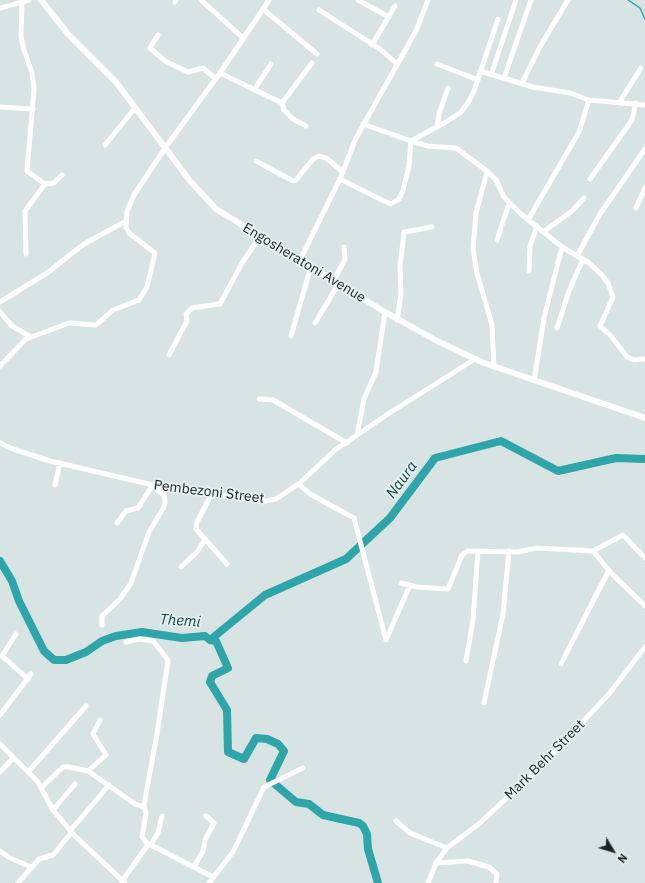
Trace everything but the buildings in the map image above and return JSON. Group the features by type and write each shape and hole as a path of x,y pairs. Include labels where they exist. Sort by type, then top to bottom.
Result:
{"street":[{"path":"0,8 29,0"},
{"name":"Engosheratoni Avenue","path":"41,0 68,34 116,82 165,148 209,203 227,216 312,266 397,320 475,359 534,381 645,418"},
{"path":"201,0 243,38"},
{"path":"0,366 21,342 69,324 96,325 113,310 139,300 145,292 155,253 133,237 126,227 127,211 134,196 165,148 220,73 269,0"},
{"path":"358,0 389,17"},
{"path":"300,260 340,179 363,124 416,31 428,0"},
{"path":"491,75 516,0"},
{"path":"504,78 531,0"},
{"path":"522,83 541,45 568,0"},
{"path":"22,3 21,37 32,73 34,89 33,109 29,127 26,170 45,184 54,183 62,175"},
{"path":"372,45 395,6"},
{"path":"263,9 317,54"},
{"path":"320,10 372,45 396,64"},
{"path":"411,142 460,113 468,103 478,80 498,19"},
{"path":"158,35 150,48 165,61 188,72 203,68 216,78"},
{"path":"282,103 312,63"},
{"path":"254,90 271,64"},
{"path":"437,64 478,80"},
{"path":"619,103 641,68"},
{"path":"480,71 522,83 570,93 589,100 645,105"},
{"path":"220,73 282,103"},
{"path":"437,127 439,114 448,88"},
{"path":"528,220 579,132 589,100"},
{"path":"282,103 282,107 293,119 306,126"},
{"path":"590,179 632,120 636,103"},
{"path":"0,107 33,109"},
{"path":"105,145 135,108"},
{"path":"363,124 411,142 428,146 456,148 487,172 496,180 509,203 562,247 580,258 602,275 612,291 613,297 612,303 601,322 601,328 611,336 627,357 634,360 644,358"},
{"path":"340,179 386,202 395,202 399,199 403,190 409,166 411,142"},
{"path":"558,328 580,258 600,214 645,149"},
{"path":"256,161 293,182 313,159 319,156 326,158 343,172"},
{"path":"487,172 476,213 474,249 477,273 493,329 494,367"},
{"path":"26,254 24,214 45,184"},
{"path":"636,208 645,188"},
{"path":"543,232 572,211 584,198"},
{"path":"497,240 509,203"},
{"path":"0,302 47,273 84,244 126,221"},
{"path":"529,271 530,246 537,226"},
{"path":"397,320 401,294 400,267 404,232 432,227"},
{"path":"169,355 187,321 186,314 192,308 220,304 242,263 261,235"},
{"path":"315,323 336,282 345,259 344,247"},
{"path":"534,381 544,318 562,247"},
{"path":"291,336 312,266"},
{"path":"0,312 12,326 31,337"},
{"path":"357,435 364,399 376,372 385,312"},
{"name":"Pembezoni Street","path":"0,443 13,450 150,485 265,500 276,499 299,484 335,450 475,359"},
{"path":"259,399 274,400 346,443"},
{"path":"55,485 60,463"},
{"path":"299,484 310,494 354,518 386,640 410,586"},
{"path":"102,625 102,616 120,599 131,583 149,532 164,507 164,495 150,485 138,508 126,512 117,523"},
{"path":"211,494 196,526 198,532 227,564"},
{"path":"401,583 436,590 448,589 462,556 468,551 509,551 538,548 593,551 623,535 645,558"},
{"path":"181,567 196,552 205,539"},
{"path":"466,661 473,620 478,551"},
{"path":"484,703 503,614 509,551"},
{"path":"593,551 609,570 645,606"},
{"path":"561,664 609,570"},
{"path":"16,634 2,656 28,679"},
{"path":"126,642 139,639 153,641 162,650 168,660 144,807 146,813 142,837 149,844 213,877"},
{"name":"Mark Behr Street","path":"428,883 436,863 447,848 485,819 542,765 609,694 645,647"},
{"path":"0,715 31,674"},
{"path":"29,771 86,706"},
{"path":"88,771 106,755 93,734 100,720"},
{"path":"0,744 13,758 29,771 41,788 53,810 70,832 124,882 159,829 162,816"},
{"path":"0,772 13,758"},
{"path":"41,788 64,767 88,771 109,784 134,804 144,807"},
{"path":"209,883 233,852 264,787 303,768"},
{"path":"53,810 75,784"},
{"path":"18,883 39,859 53,855 109,784"},
{"path":"194,867 203,851 205,840 214,823 206,816"},
{"path":"396,821 410,833 447,848"},
{"path":"0,851 10,858 31,867"},
{"path":"436,863 468,861 488,866 497,874 496,883"}],"waterway":[{"path":"628,0 640,8 645,19"},
{"name":"Naura","path":"210,640 265,595 346,559 390,518 435,458 501,441 558,471 616,458 645,459"},
{"name":"Themi","path":"0,561 12,581 19,601 44,651 54,660 66,660 86,652 102,641 116,636 142,632 182,638 205,636 210,640 216,641 228,668 212,676 210,682 227,710 228,752 244,759 256,738 267,739 278,744 284,751 270,780 296,802 309,804 323,815 359,823 363,826 367,834 368,849 378,883"}]}
